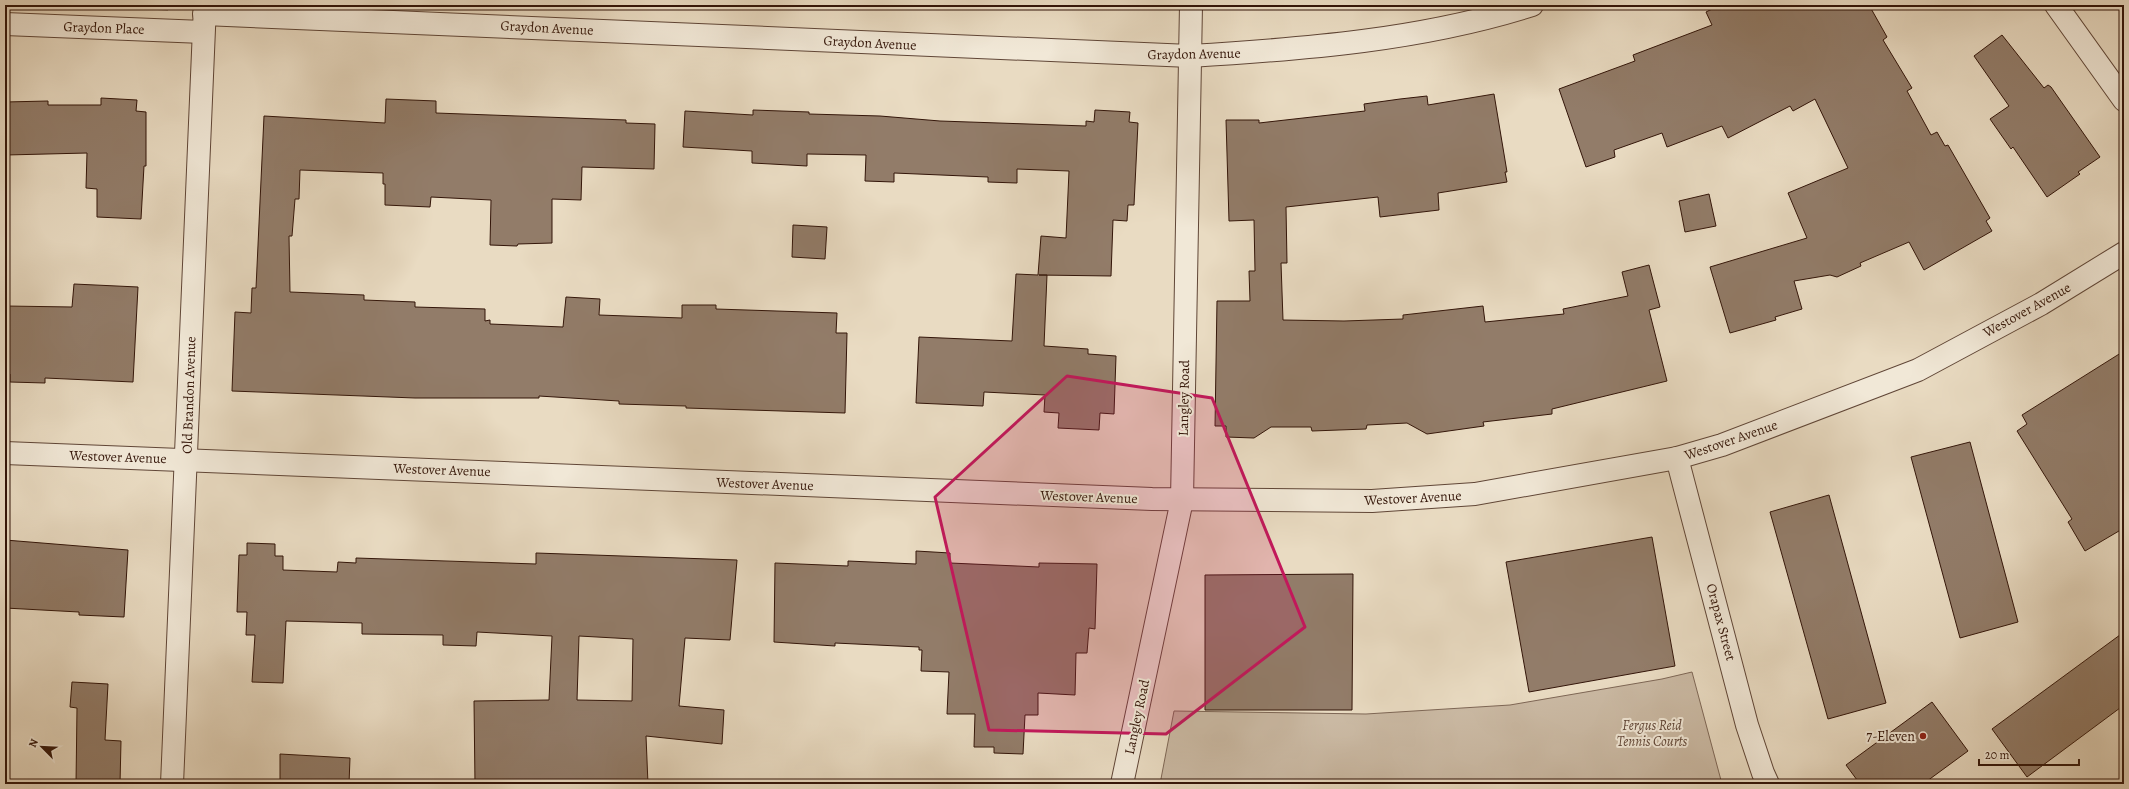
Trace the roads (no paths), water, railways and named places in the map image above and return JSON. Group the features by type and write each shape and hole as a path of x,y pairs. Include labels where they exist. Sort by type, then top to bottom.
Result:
{"street":[{"name":"Langley Road","path":"1122,784 1182,500 1191,5"},
{"name":"Graydon Avenue","path":"204,17 1190,56 1293,50 1406,34 1494,17 1532,5"},
{"path":"2056,5 2124,100"},
{"name":"Graydon Place","path":"5,24 204,17"},
{"name":"Old Brandon Avenue","path":"172,784 204,17"},
{"name":"Westover Avenue","path":"5,453 1182,500 1372,501 1475,494 1677,458 1722,444 1918,370 2041,304 2124,253"},
{"name":"Orapax Street","path":"1677,458 1741,696 1747,725 1768,784"}],"place":[{"name":"7-Eleven","path":"1923,736"}],"park label":[{"name":"Fergus Reid Tennis Courts","path":"1652,734"}]}
